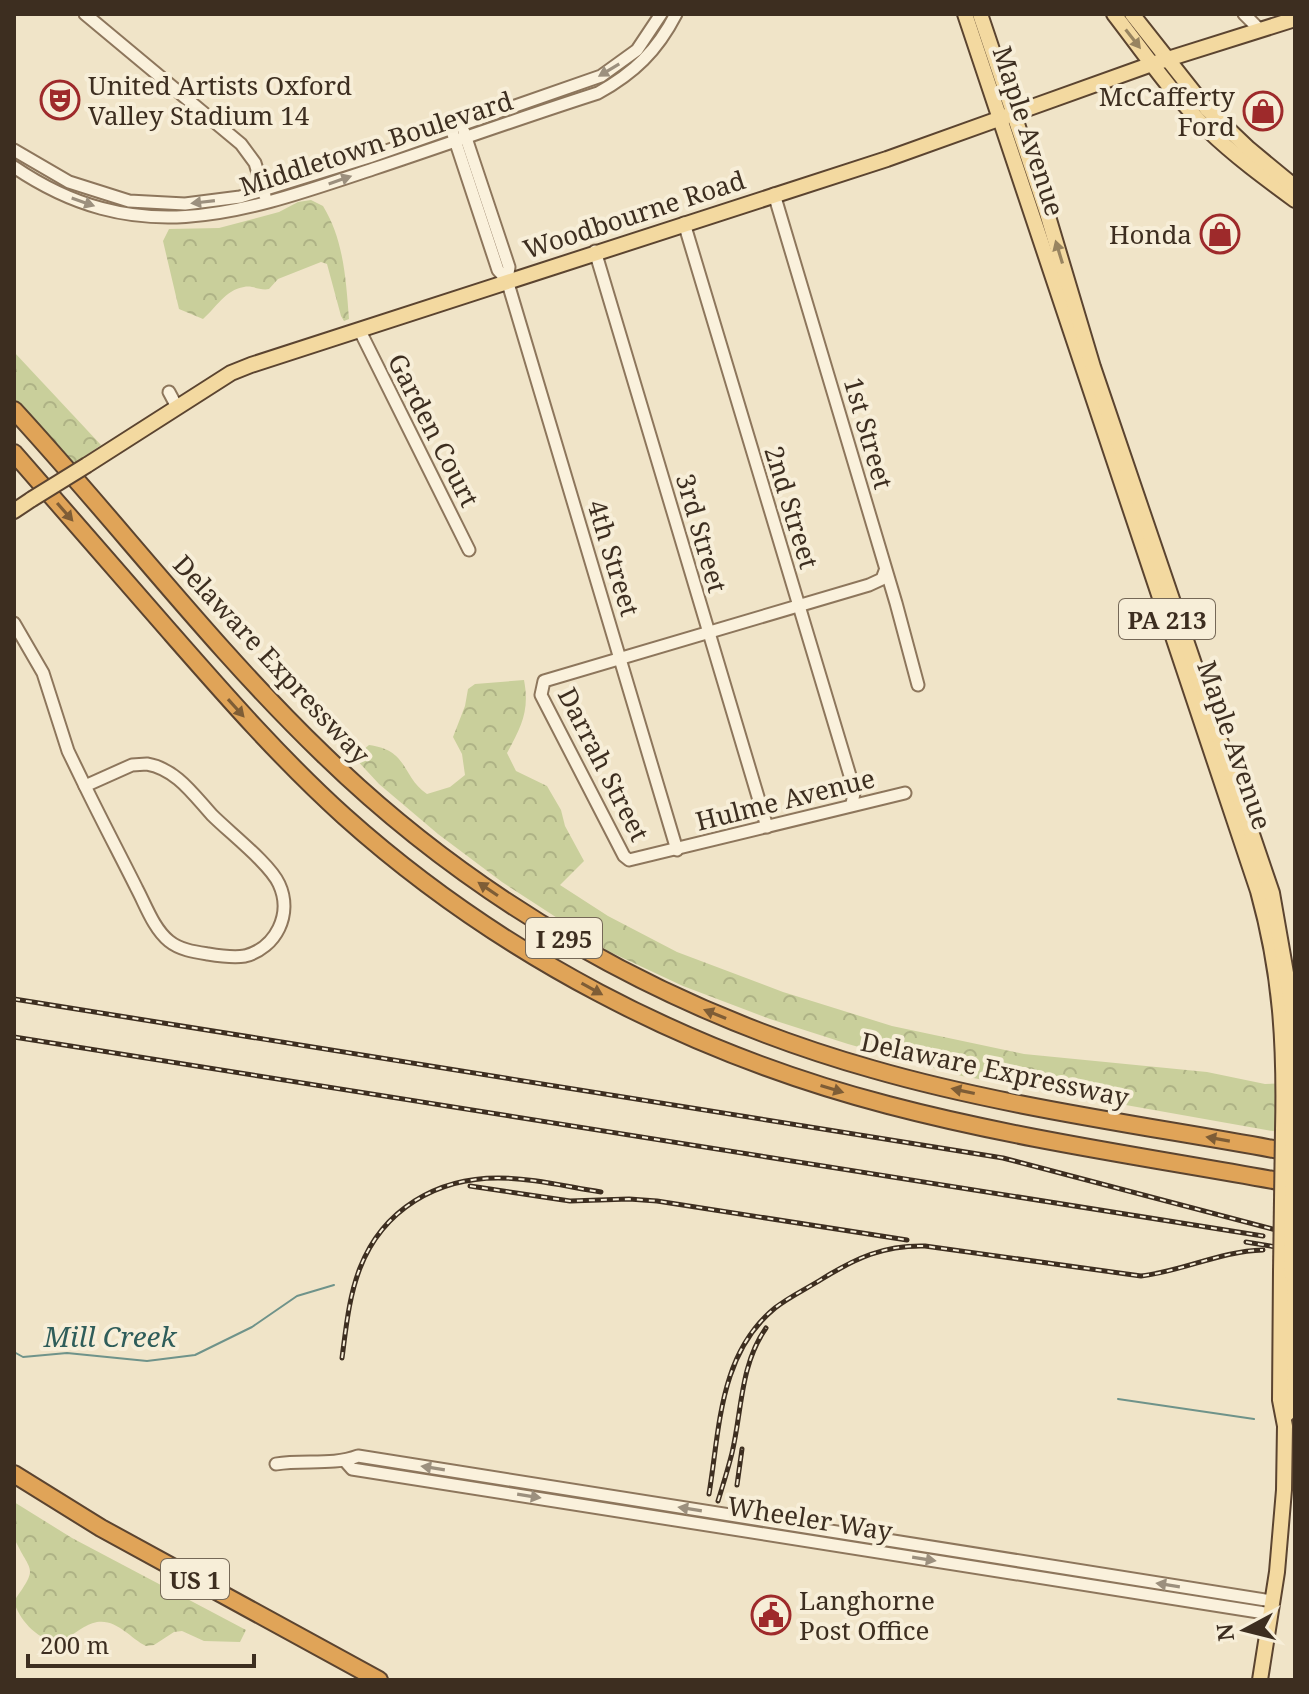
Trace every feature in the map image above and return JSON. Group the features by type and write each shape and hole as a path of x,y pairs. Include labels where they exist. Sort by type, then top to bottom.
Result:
{"highway":[{"name":"Delaware Expressway","path":"14,410 255,683 324,755 433,849 556,933 690,1003 836,1059 922,1083 984,1096 1295,1153"},
{"name":"I 295","path":"14,453 233,705 332,804 438,892 570,977 651,1019 723,1050 878,1103 1003,1131 1295,1184"},
{"name":"US 1","path":"14,1474 77,1515 379,1680"},
{"name":"US 1","path":"14,1486 97,1537 359,1680"}],"main road":[{"name":"Maple Avenue","path":"965,14 1006,115 1272,893 1293,1013 1286,1272 1290,1397 1285,1426 1282,1525 1260,1680"},
{"name":"Maple Avenue","path":"980,14 1006,115"},
{"path":"1114,14 1219,121 1295,187"},
{"path":"1132,14 1160,62 1209,131 1240,159 1295,200"},
{"name":"Woodbourne Road","path":"14,511 241,369 595,251 887,159 1160,62 1295,19"}],"street":[{"path":"85,14 241,144 255,163 265,191 266,205"},
{"name":"Middletown Boulevard","path":"14,150 69,182 129,201 185,204 265,191 601,76 637,50 661,14"},
{"name":"Middletown Boulevard","path":"14,167 65,196 140,216 203,217 266,205 598,93 625,78 653,52 676,14"},
{"path":"1244,14 1260,30"},
{"name":"4th Street","path":"457,126 498,270 507,280 677,850"},
{"name":"1st Street","path":"774,194 918,685"},
{"name":"2nd Street","path":"684,223 851,779 854,793 852,804"},
{"name":"3rd Street","path":"595,251 767,827"},
{"name":"Garden Court","path":"360,331 469,550"},
{"path":"169,392 177,407"},
{"path":"621,657 869,585 882,579 885,571"},
{"path":"14,623 43,673 68,751 85,786 153,920 169,941 189,951 231,957 256,952 273,938 283,917 283,894 278,882 269,869 176,777 153,765 138,764 85,786"},
{"name":"Darrah Street","path":"621,657 544,681 541,686 543,703 624,856 631,861 677,850"},
{"name":"Hulme Avenue","path":"677,850 905,793"},
{"name":"Wheeler Way","path":"276,1464 345,1461 352,1469 1272,1608"}],"green space":[{"path":"311,200 323,206 336,233 343,261 349,319 344,321 341,316 327,264 321,262 278,279 269,289 237,289 203,319 179,309 163,241 169,229 219,228"},
{"path":"14,352 101,445 72,465 14,400"},
{"path":"524,680 526,701 523,718 507,753 516,771 547,786 584,861 560,885 608,916 677,952 783,992 892,1026 1024,1054 1207,1072 1265,1084 1295,1083 1295,1135 962,1076 770,1019 683,986 608,951 502,882 438,834 379,784 354,757 369,745 382,748 398,758 427,794 450,787 465,775 462,754 453,737 468,689 475,684"},
{"path":"14,1502 72,1538 246,1630 240,1642 204,1641 182,1631 146,1646 117,1626 104,1622 88,1625 63,1639 47,1639 39,1635 20,1616 14,1601 30,1570 14,1536"}],"waterway":[{"name":"Mill Creek","path":"14,1352 23,1357 67,1353 147,1361 195,1355 252,1327 297,1296 334,1285"},
{"name":"Mill Creek","path":"1118,1399 1254,1419"}],"railway":[{"path":"14,999 1003,1158 1295,1235"},
{"path":"14,1037 1263,1236"},
{"path":"342,1358 360,1268 383,1229 415,1201 434,1191 476,1179 511,1178 601,1192"},
{"path":"470,1186 570,1201 657,1201 907,1240"},
{"path":"1246,1242 1295,1250"},
{"path":"709,1494 725,1393 743,1347 757,1326 775,1308 859,1259 883,1250 925,1246 1141,1276 1232,1254 1263,1250"},
{"path":"718,1501 732,1453 746,1373 757,1342 766,1328"},
{"path":"737,1485 742,1449"}],"place":[{"name":"United Artists Oxford Valley Stadium 14","path":"60,100"},
{"name":"McCafferty Ford","path":"1263,111"},
{"name":"Honda","path":"1220,234"},
{"name":"Langhorne Post Office","path":"771,1615"}]}
